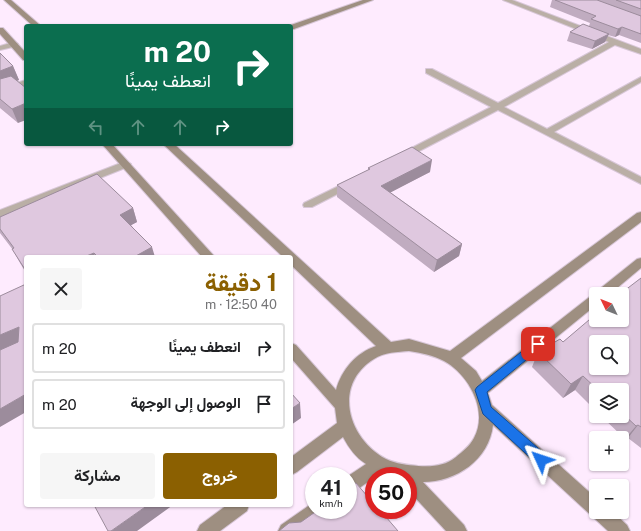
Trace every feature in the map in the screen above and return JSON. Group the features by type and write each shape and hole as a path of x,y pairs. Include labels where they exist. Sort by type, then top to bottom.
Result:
{"main road":[{"path":"7,0 35,24"},
{"path":"293,26 370,0"},
{"path":"0,30 24,56"},
{"path":"109,146 206,255"},
{"path":"170,146 289,255"},
{"path":"451,358 641,216"},
{"path":"293,259 388,348"},
{"path":"610,287 641,262"},
{"path":"480,390 589,304"},
{"path":"386,467 379,464 358,447 345,426 340,404 344,384 354,368 369,355 388,348 409,345 431,349 451,358 468,372 480,390 487,410 485,432 474,452 456,467 432,474 417,475"},
{"path":"293,351 340,404"},
{"path":"487,410 589,503"},
{"path":"293,465 345,426"},
{"path":"357,480 379,464"},
{"path":"417,488 458,531"},
{"path":"206,531 238,507"},
{"path":"287,531 305,518"},
{"path":"608,519 621,531"}],"street":[{"path":"506,0 641,52"},
{"path":"392,162 497,107 615,42"},
{"path":"0,48 14,44"},
{"path":"429,71 641,181"},
{"path":"548,132 641,79"},
{"path":"0,91 24,84"},
{"path":"0,214 126,164"},
{"path":"308,205 357,180"}],"building":[{"path":"555,0 597,0 641,16 641,34 622,27 618,29 591,19 596,16"},
{"path":"616,0 641,0 641,9"},
{"path":"583,24 609,34 595,41 570,32"},
{"path":"0,53 13,66 0,71"},
{"path":"11,76 24,86 24,104 12,109 0,99 0,79"},
{"path":"412,147 432,160 381,186 462,244 437,260 337,185"},
{"path":"97,174 133,208 120,215 152,247 138,255 96,255 94,253 89,255 24,255 24,268 12,249 14,248 0,229 0,217"},
{"path":"641,278 641,427 638,425 636,426 629,420 629,383 590,383 583,376 571,384 538,352 560,339 563,342 589,320 589,327 629,327 629,287"},
{"path":"24,285 24,395 0,409 0,350 18,342 19,327 0,335 0,296"},
{"path":"293,395 300,403 293,408"},
{"path":"357,484 365,494 365,519 388,519 398,531 279,531 289,523 301,522 305,519 357,519"},
{"path":"95,507 145,507 111,531 108,531"}],"route":[{"path":"538,344 480,390 487,410 541,460"}]}
